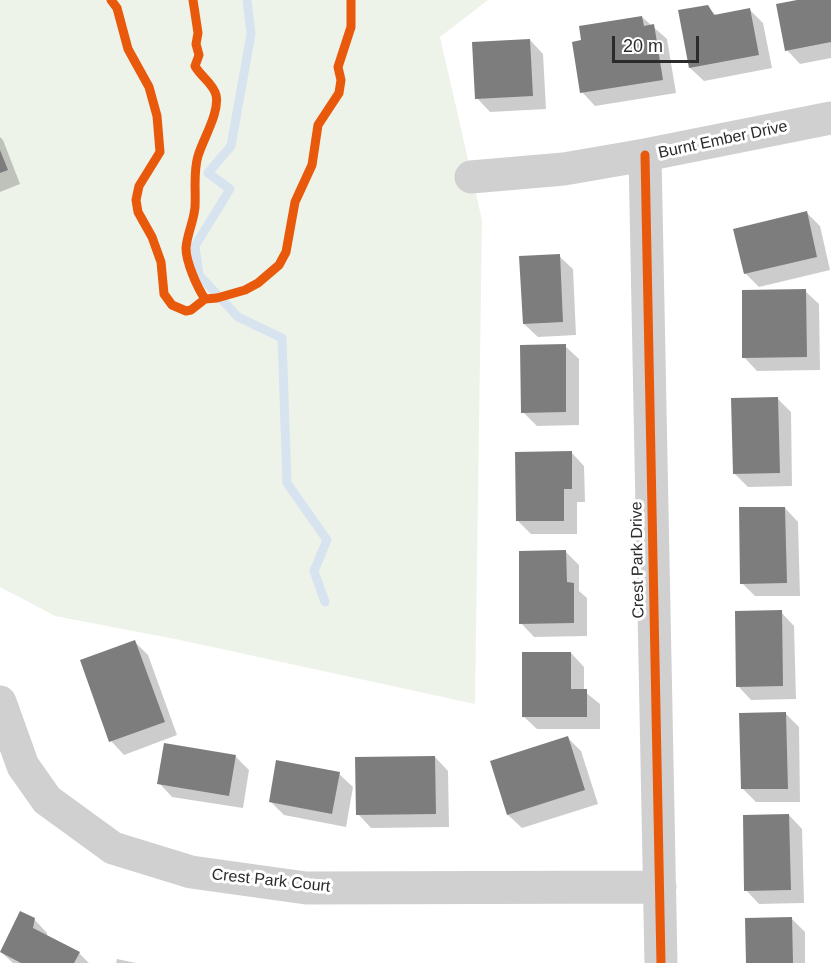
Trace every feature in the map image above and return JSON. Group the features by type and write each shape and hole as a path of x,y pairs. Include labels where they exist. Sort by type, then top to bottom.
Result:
{"street":[{"name":"Burnt Ember Drive","path":"471,177 564,169 645,156 831,118"},
{"name":"Crest Park Drive","path":"645,156 661,963"},
{"name":"Crest Park Court","path":"0,702 23,766 47,800 113,848 191,872 306,888 660,887"}],"shaded area":[{"path":"0,0 488,0 440,37 482,220 475,704 180,640 55,616 0,587"}],"building":[{"path":"797,0 831,0 831,42 785,51 776,4"},
{"path":"708,5 714,15 750,8 759,55 689,68 678,10"},
{"path":"642,16 644,26 654,24 663,80 580,93 572,42 581,40 579,26"},
{"path":"530,39 533,96 475,99 472,42"},
{"path":"0,150 8,170 0,173"},
{"path":"807,211 817,257 744,274 733,229"},
{"path":"560,254 563,322 523,324 519,256"},
{"path":"806,289 807,357 742,358 742,290"},
{"path":"566,344 566,412 521,413 520,345"},
{"path":"778,397 780,473 733,474 731,398"},
{"path":"572,451 572,489 564,489 564,521 516,521 515,452"},
{"path":"739,507 785,507 787,583 740,584"},
{"path":"566,550 567,582 574,583 574,623 519,624 519,551"},
{"path":"782,610 783,686 736,687 735,611"},
{"path":"135,640 165,722 109,742 80,660"},
{"path":"522,652 571,652 571,689 587,689 587,717 522,717"},
{"path":"786,712 788,789 741,789 739,713"},
{"path":"568,736 585,790 507,815 490,761"},
{"path":"164,743 236,755 229,796 157,784"},
{"path":"435,756 436,814 356,815 355,757"},
{"path":"276,760 340,772 332,814 269,802"},
{"path":"789,814 791,890 744,891 743,815"},
{"path":"20,911 35,918 33,928 80,952 74,963 21,963 0,952"},
{"path":"792,917 793,963 746,963 745,918"}],"waterway":[{"path":"247,0 251,34 231,146 208,173 230,189 195,246 199,275 238,317 282,338 287,483 327,540 314,571 325,602"}],"cycle path":[{"path":"111,0 117,8 128,49 149,87 157,116 160,152 139,186 136,200 138,212 152,237 161,262 164,294 172,305 186,311 191,310 205,299 245,290 258,283 279,265 286,252 295,202 312,165 318,125 339,93 341,80 338,67 351,27 351,0"},
{"path":"193,0 199,55 195,66 212,87 217,102 196,162 194,212 186,248 192,274 205,299"},
{"path":"645,155 661,963"}]}
